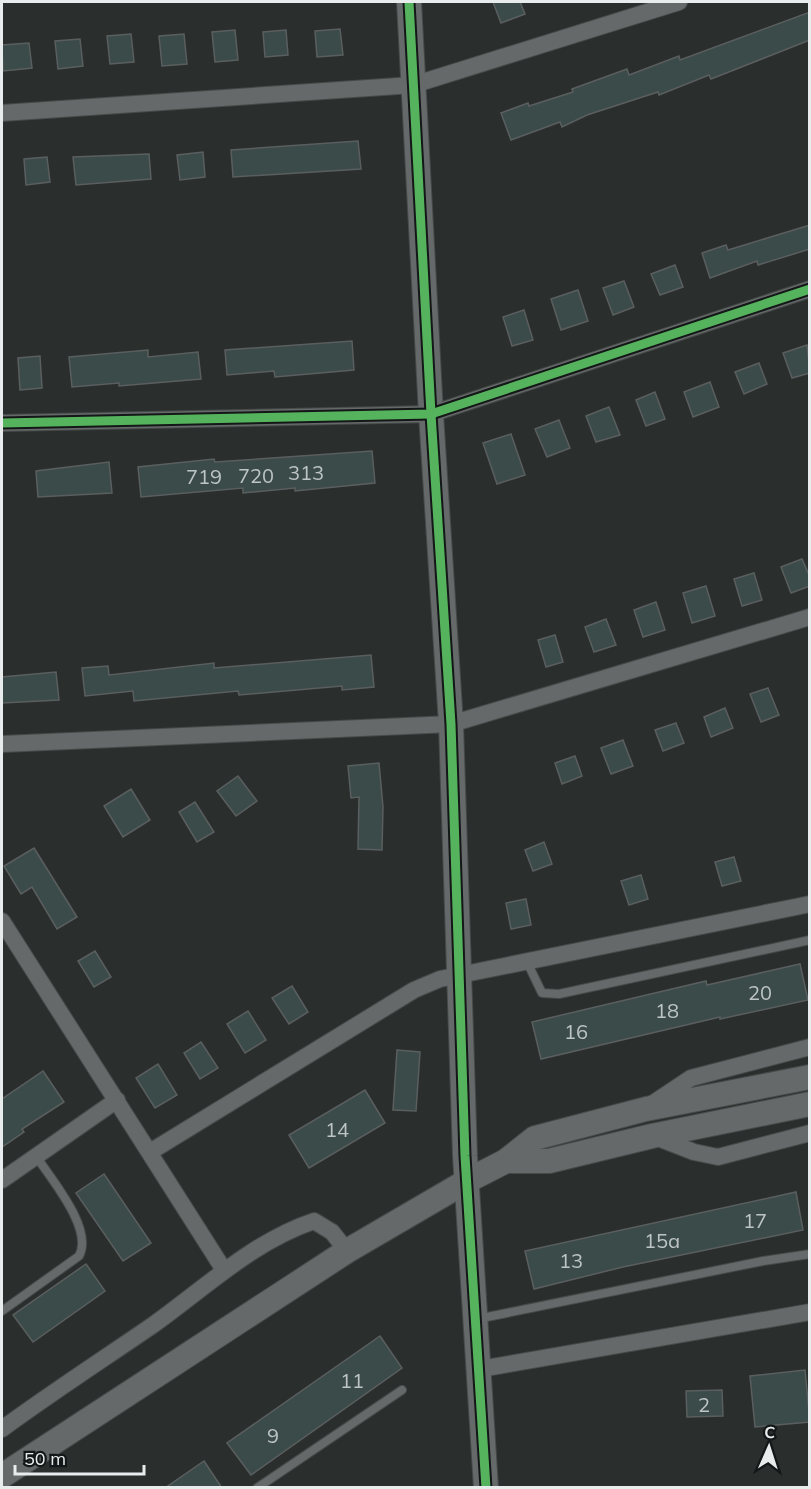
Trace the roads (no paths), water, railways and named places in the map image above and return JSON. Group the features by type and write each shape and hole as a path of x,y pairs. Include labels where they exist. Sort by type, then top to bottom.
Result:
{"street":[{"path":"409,2 450,724 466,1181 477,1319 486,1488"},
{"path":"2,113 413,85 679,2"},
{"path":"2,423 431,414 810,289"},
{"path":"2,744 450,724 810,617"},
{"path":"150,1152 414,990 460,975 810,904"},
{"path":"2,921 224,1270"},
{"path":"646,1109 691,1078 810,1047"},
{"path":"2,1476 347,1251 466,1181 506,1161 535,1138 646,1109 810,1077"},
{"path":"2,1180 117,1100"},
{"path":"506,1161 549,1161 652,1136 810,1104"},
{"path":"652,1136 694,1152 718,1157 810,1133"},
{"path":"2,1429 66,1382 153,1324 224,1270 291,1228 314,1221 332,1232 347,1251"},
{"path":"480,1370 810,1312"}],"lane":[{"path":"527,962 542,993 559,994 810,940"},
{"path":"2,1311 79,1256 82,1249 80,1226 36,1156"},
{"path":"477,1319 763,1261 810,1254"},
{"path":"257,1488 402,1390"}]}
